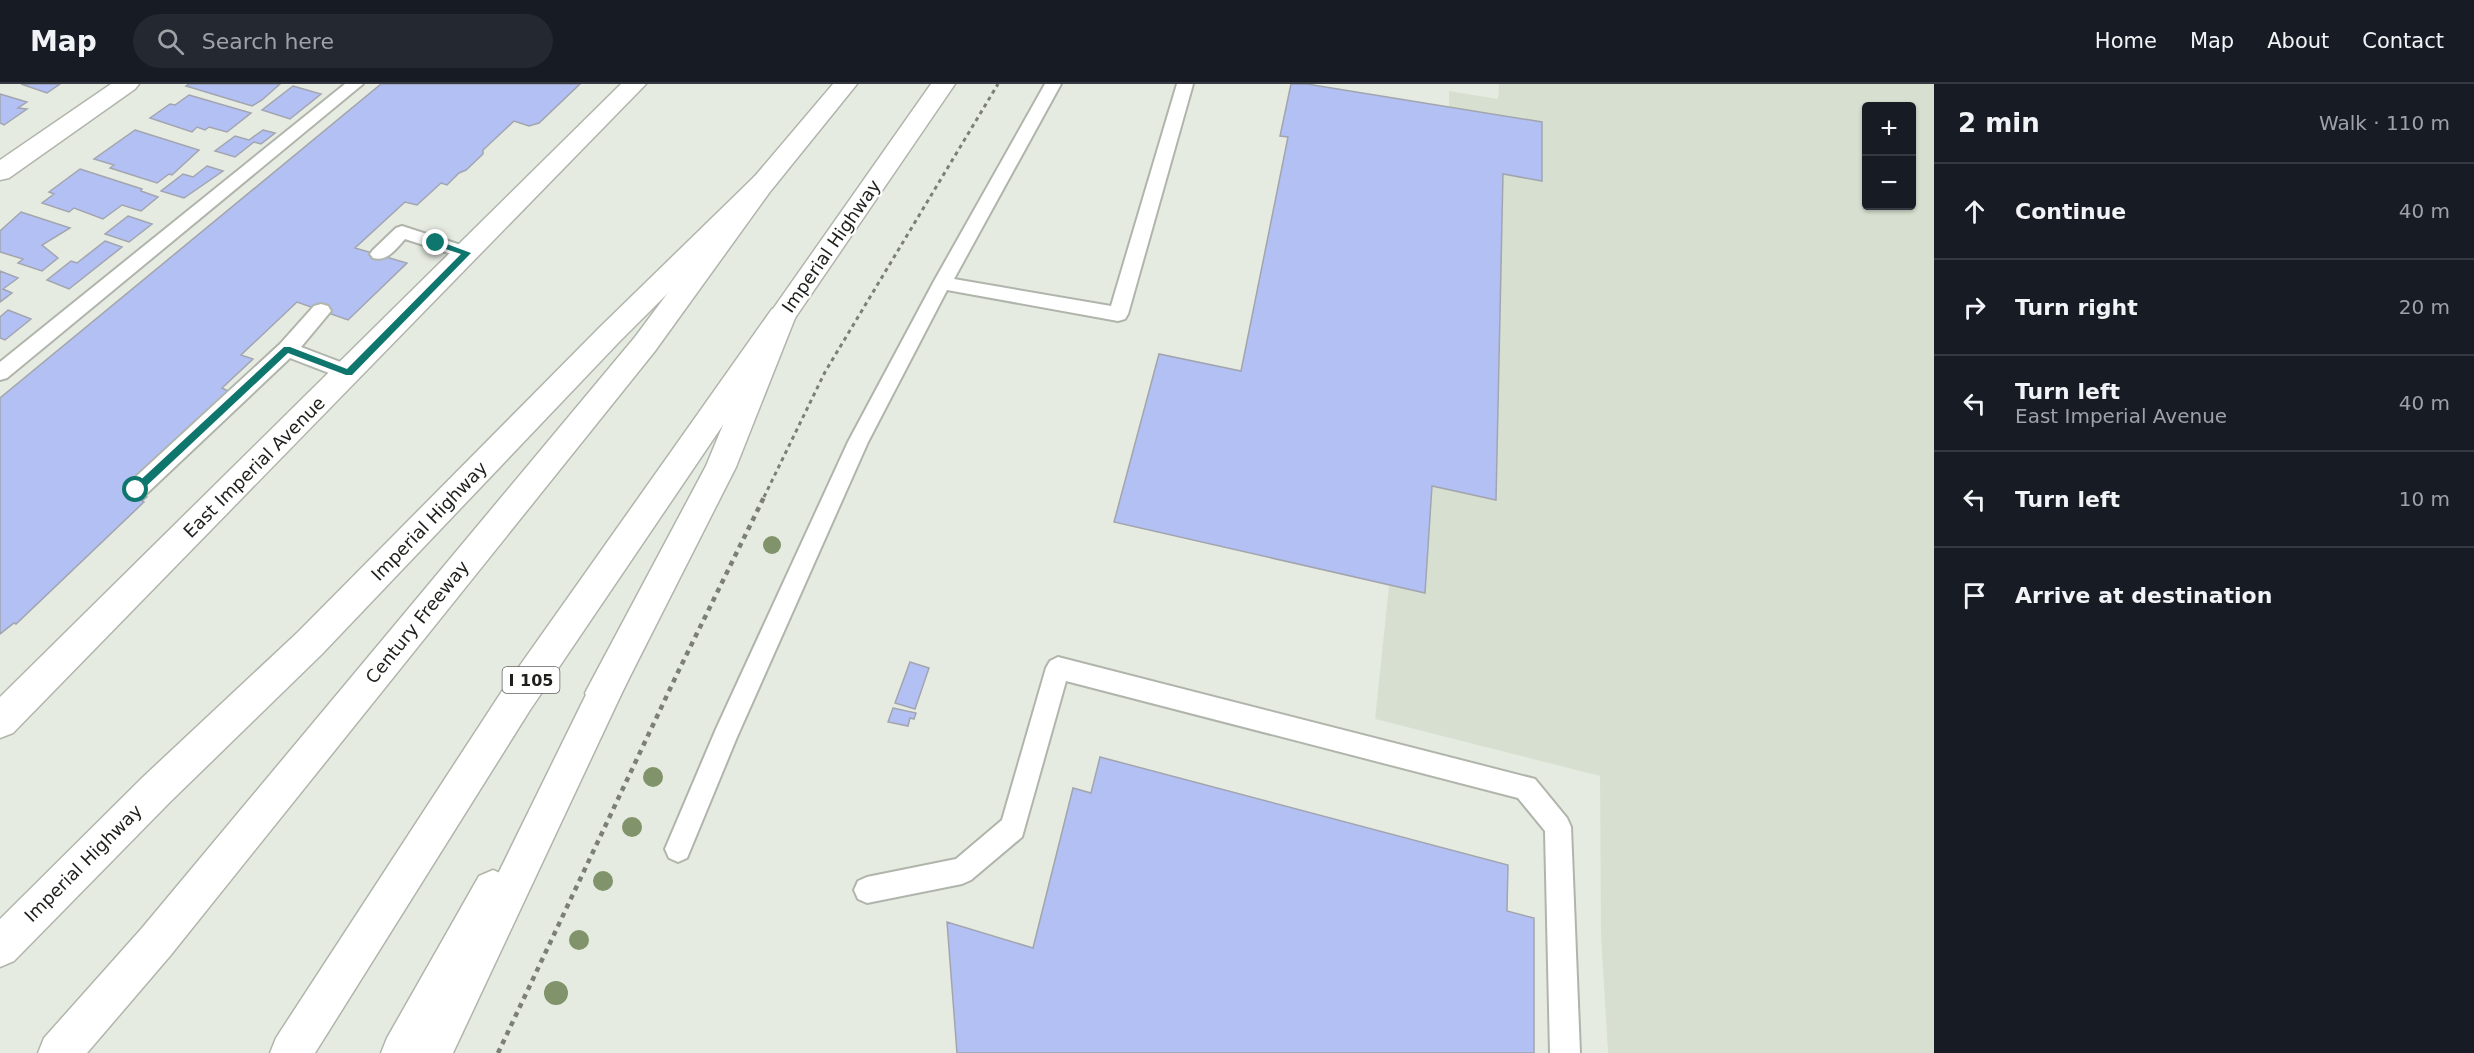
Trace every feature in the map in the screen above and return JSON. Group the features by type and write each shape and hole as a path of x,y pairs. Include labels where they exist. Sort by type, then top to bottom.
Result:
{"main road":[{"path":"0,172 127,84"},
{"name":"East Imperial Avenue","path":"4,711 349,373 634,84"},
{"name":"Imperial Highway","path":"0,947 156,790 310,644 609,335 764,182 845,84"},
{"name":"Imperial Highway","path":"402,1053 617,667 721,467 782,316 943,84"},
{"name":"Century Freeway","path":"58,1053 156,942 638,353 764,182"},
{"name":"I 105","path":"291,1053 518,699 782,316"},
{"path":"431,1053 617,667"}],"lane":[{"path":"0,373 355,84"},
{"path":"678,849 725,737 858,442 942,283 1053,84"},
{"path":"942,283 1118,314 1185,84"},
{"path":"379,254 402,232 467,253"},
{"path":"136,490 287,349 321,310"},
{"path":"287,349 349,373"},
{"path":"867,890 962,872 1013,828 1058,668 1526,788 1558,827 1565,1053"}],"path":[{"path":"498,1053 678,672 825,372 998,84"}],"shaded area":[{"path":"1499,84 1934,84 1934,1053 1608,1053 1601,935 1600,776 1375,719 1389,586 1423,106 1449,107 1449,91 1498,99"}],"building":[{"path":"21,84 60,84 47,93"},
{"path":"189,84 280,84 252,106 186,86"},
{"path":"381,84 580,84 539,123 529,126 514,121 483,150 483,154 466,170 459,173 447,185 441,183 417,205 405,202 355,248 407,263 348,320 297,302 241,355 253,359 222,388 228,391 127,486 144,493 142,495 147,497 142,501 144,502 16,624 14,623 0,634 0,398"},
{"path":"1291,84 1307,84 1542,122 1542,181 1503,174 1496,500 1432,486 1425,593 1114,522 1159,354 1241,371 1288,137 1280,136"},
{"path":"293,86 321,94 290,119 262,110"},
{"path":"0,94 27,102 18,108 27,109 4,125 0,123"},
{"path":"189,95 251,113 227,132 209,127 205,130 197,127 192,132 150,118 170,104 175,105"},
{"path":"135,130 199,150 172,175 169,174 157,183 110,168 114,165 94,159"},
{"path":"263,130 275,133 261,144 254,142 235,157 215,151 235,136 249,140"},
{"path":"207,166 223,171 184,198 161,191 183,174 193,177"},
{"path":"80,169 142,189 141,191 158,197 141,211 122,205 103,219 74,208 69,212 42,203 54,194 49,192"},
{"path":"21,212 70,228 42,245 58,258 42,271 18,263 23,259 0,252 0,231"},
{"path":"128,216 152,224 129,242 105,234"},
{"path":"105,241 122,247 69,289 47,280 71,261 77,263"},
{"path":"0,271 18,278 3,289 12,293 0,302"},
{"path":"8,310 31,319 5,340 0,338 0,317"},
{"path":"910,662 929,668 915,709 895,703"},
{"path":"893,708 916,713 914,719 910,718 908,726 888,722"},
{"path":"1100,757 1508,865 1507,911 1534,918 1534,1053 957,1053 947,922 1033,948 1073,788 1091,793"}],"route":[{"path":"136,490 287,349 349,373 467,253 436,243"}]}
